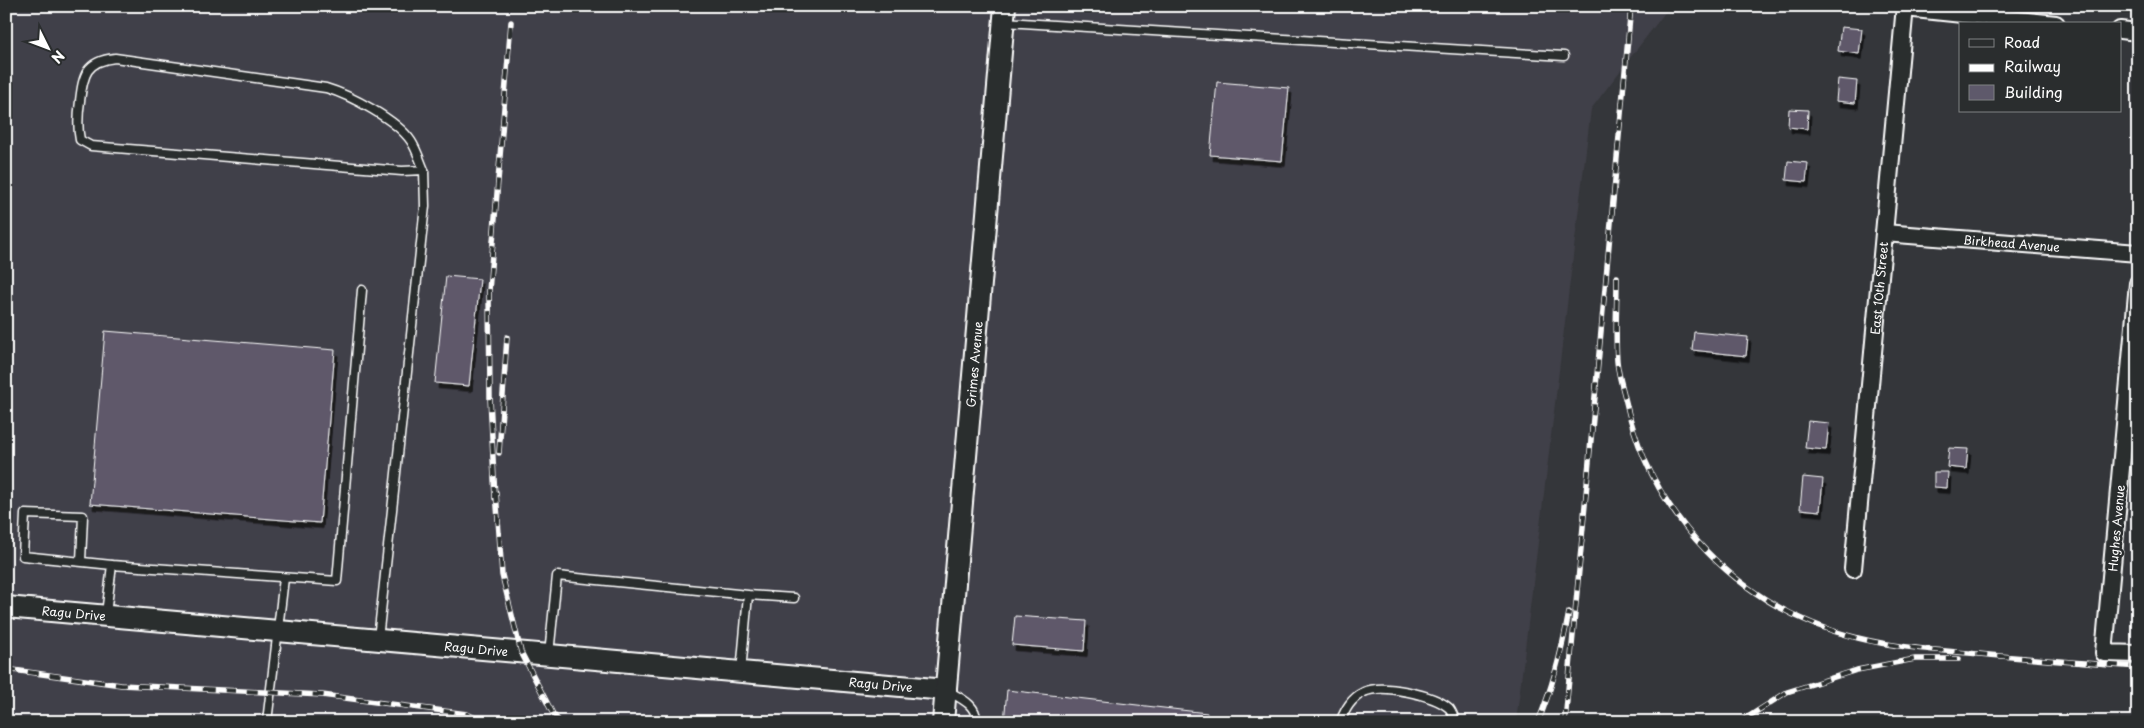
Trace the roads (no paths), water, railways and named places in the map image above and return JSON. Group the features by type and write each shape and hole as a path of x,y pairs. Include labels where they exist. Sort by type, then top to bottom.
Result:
{"street":[{"path":"1905,7 2038,22"},
{"name":"East 10th Street","path":"1853,569 1905,7"},
{"name":"Grimes Avenue","path":"943,722 1005,14"},
{"path":"2122,30 2138,32"},
{"name":"Birkhead Avenue","path":"1884,233 2138,253"},
{"name":"Hughes Avenue","path":"2138,283 2104,653 2138,654"},
{"name":"Ragu Drive","path":"6,607 946,690"}],"lane":[{"path":"1005,14 1564,56"},
{"path":"378,639 425,206 424,170 411,141 395,124 337,91 326,88 115,58 101,59 92,65 83,77 77,126 80,140 90,146 402,171 424,170"},
{"path":"81,561 84,516 25,514 23,556 112,565 337,581 362,290"},
{"path":"105,616 112,565"},
{"path":"549,654 557,576 794,598"},
{"path":"267,722 284,578"},
{"path":"741,672 748,595"},
{"path":"1340,722 1345,707 1364,692 1392,688 1434,700 1450,709 1456,722"},
{"path":"946,690 967,702 976,717 976,722"}],"railway":[{"path":"1565,722 1631,6"},
{"path":"495,498 490,398 489,291 511,22"},
{"path":"1617,277 1616,340 1618,366 1620,380 1638,441 1656,482 1679,519 1707,552 1739,581 1775,605 1815,624 1858,638 1933,650 2138,667"},
{"path":"499,453 507,337"},
{"path":"496,492 502,575 521,652 553,714 560,722"},
{"path":"1538,722 1556,668 1569,612"},
{"path":"1740,722 1787,692 1857,670 1915,659 1959,659"},
{"path":"6,669 121,685 322,695 467,714 483,722"}]}
